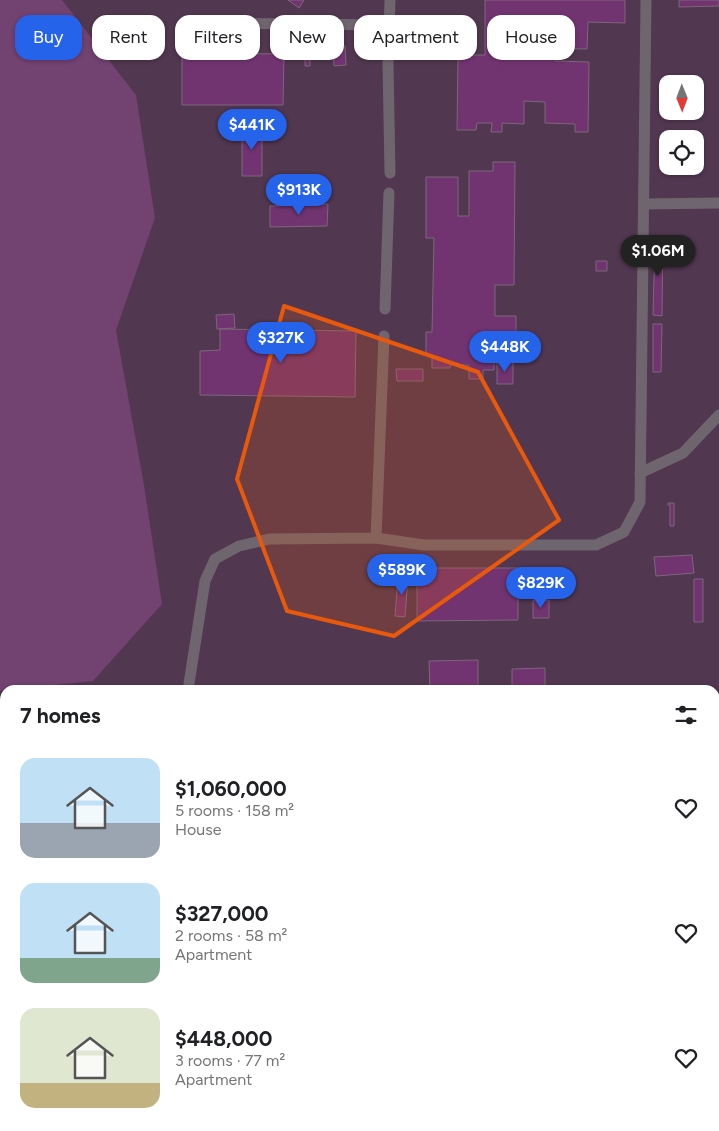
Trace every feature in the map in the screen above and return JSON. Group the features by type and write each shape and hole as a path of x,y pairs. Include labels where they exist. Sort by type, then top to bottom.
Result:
{"lane":[{"path":"389,15 390,0"},
{"path":"189,685 205,581 215,559 239,546 269,539 376,538 424,544 596,545 624,532 640,502 646,0"},
{"path":"260,23 354,25"},
{"path":"389,60 390,173"},
{"path":"385,308 389,193"},
{"path":"644,204 719,203"},
{"path":"376,538 384,336"},
{"path":"640,473 683,453 719,416"}],"highlighted area":[{"path":"284,306 478,372 559,520 394,636 287,611 237,479"}],"shaded area":[{"path":"0,0 719,0 719,685 0,685"},
{"path":"0,0 62,0 74,15 15,15 15,60 82,60 82,26 92,39 92,60 109,60 136,95 155,218 116,330 144,485 162,604 93,681 56,685 0,685"}],"building":[{"path":"288,0 304,0 299,8"},
{"path":"485,0 625,0 625,23 588,22 587,49 575,49 575,15 487,15 487,60 589,62 588,132 575,132 575,124 545,123 545,102 524,101 524,124 502,123 502,132 491,132 492,123 477,123 476,130 457,130 458,60 477,60 477,55 485,55"},
{"path":"679,0 719,0 719,6 679,7"},
{"path":"344,46 346,65 334,66 334,60 344,60"},
{"path":"260,54 270,54 270,60 284,60 283,105 182,105 182,60 260,60"},
{"path":"305,60 310,60 310,66 305,66"},
{"path":"242,126 262,126 262,176 242,176"},
{"path":"493,162 515,162 514,285 495,285 495,316 516,316 516,334 495,335 494,370 483,370 483,379 469,379 469,365 450,365 450,368 432,368 432,358 426,355 426,332 432,332 434,238 426,238 426,177 458,177 458,216 469,216 469,171 493,171"},
{"path":"328,204 327,226 270,227 270,206"},
{"path":"655,236 663,236 662,316 653,315"},
{"path":"596,261 607,261 607,271 596,271"},
{"path":"234,314 235,328 217,329 216,315"},
{"path":"653,324 662,324 661,372 653,372"},
{"path":"220,329 356,331 355,397 200,395 200,351 220,350"},
{"path":"497,362 513,363 513,384 497,384"},
{"path":"396,369 423,369 423,381 397,381"},
{"path":"668,503 674,503 674,526 670,526 670,505"},
{"path":"692,555 694,573 656,576 654,557"},
{"path":"417,568 518,568 518,620 417,621"},
{"path":"398,576 408,577 405,617 395,616"},
{"path":"694,579 703,579 703,622 694,622"},
{"path":"533,600 549,600 549,618 533,618"},
{"path":"478,660 478,685 430,685 429,661"},
{"path":"545,668 545,685 512,685 512,669"}]}
